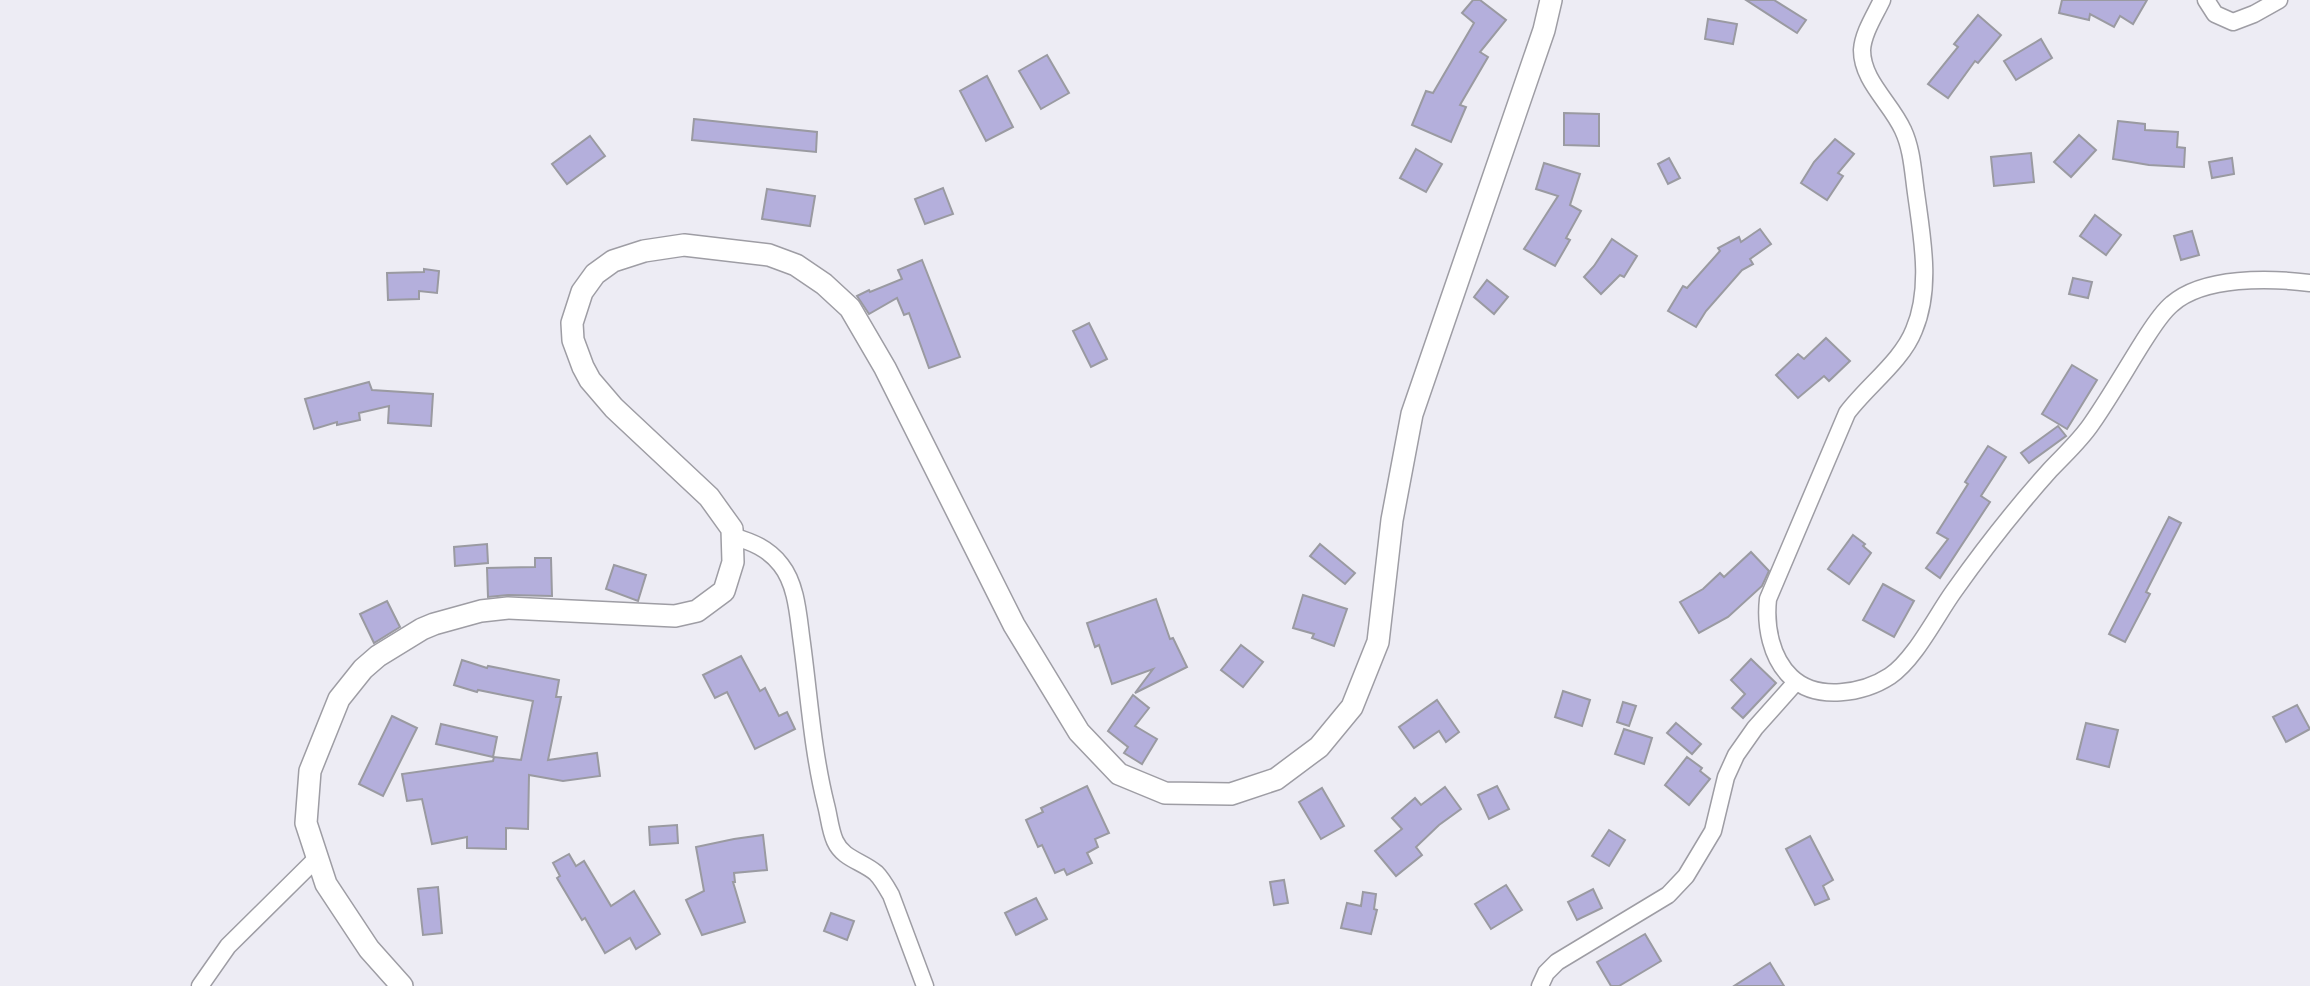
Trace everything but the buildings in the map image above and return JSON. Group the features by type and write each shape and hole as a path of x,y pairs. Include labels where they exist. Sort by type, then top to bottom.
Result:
{"main road":[{"path":"402,986 369,950 337,904 326,884 306,823 310,771 340,699 363,669 378,656 422,629 492,610 508,608 669,617 692,613 724,591 733,562 732,536 728,522 709,497 614,408 590,380 571,332 582,292 595,274 613,261 644,251 684,245 769,255 796,265 824,284 850,308 885,369 1014,625 1079,732 1119,774 1165,793 1231,793 1276,779 1319,747 1352,707 1378,642 1392,520 1412,414 1544,30 1551,0"}],"street":[{"path":"1882,0 1862,49 1866,69 1904,132 1912,163 1923,244 1921,313 1903,350 1847,413 1768,599 1766,619 1773,646 1782,668 1796,682 1813,690 1842,693 1871,687 1893,674 1909,657 1955,590 2032,491 2092,424 2169,305 2184,295 2236,281 2286,280 2310,283"},
{"path":"2206,0 2215,14 2233,22 2279,0"},
{"path":"732,536 755,543 770,552 783,567 791,585 806,671 817,772 835,841 842,852 875,872 883,882 891,895 925,986"},
{"path":"1540,986 1546,973 1557,962 1668,895 1686,876 1713,831 1726,777 1736,754 1796,682"},
{"path":"200,986 228,946 317,858"}]}
